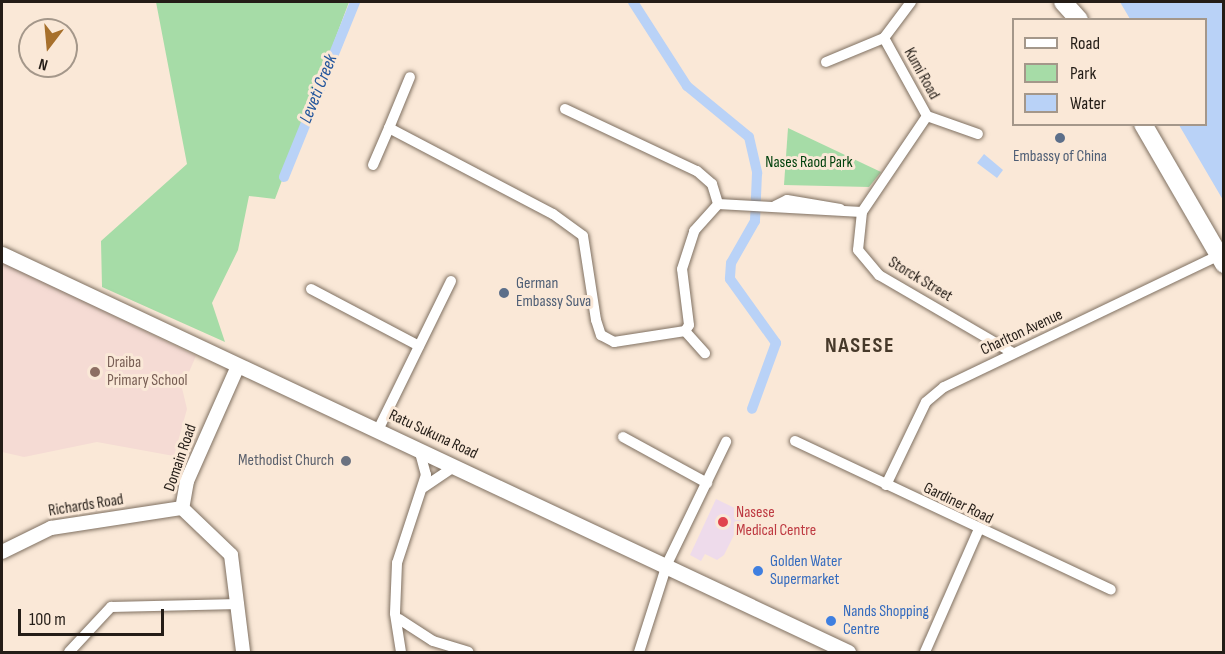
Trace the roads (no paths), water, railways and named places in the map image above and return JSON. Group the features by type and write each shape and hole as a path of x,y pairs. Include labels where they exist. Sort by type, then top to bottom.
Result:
{"main road":[{"path":"1063,2 1076,18"},
{"path":"1144,126 1221,260"},
{"name":"Ratu Sukuna Road","path":"2,254 238,366 668,564 848,652"}],"street":[{"name":"Kumi Road","path":"911,2 884,38 927,116 978,134"},
{"path":"826,62 884,38"},
{"path":"373,165 410,77"},
{"path":"566,109 697,171 712,184 718,204"},
{"name":"Storck Street","path":"927,116 862,212 856,238 865,261 1013,352"},
{"path":"389,129 553,214 583,236 601,335 614,342 685,332"},
{"path":"718,204 775,207 787,200 862,212"},
{"path":"685,332 689,325 682,269 694,231 718,204"},
{"name":"Charlton Avenue","path":"886,485 926,402 944,387 1013,352 1221,260"},
{"path":"378,430 451,281"},
{"path":"311,289 418,345"},
{"path":"685,332 705,353"},
{"name":"Domain Road","path":"238,366 187,481 182,508 231,555 239,604 243,652"},
{"path":"622,437 707,483"},
{"name":"Gardiner Road","path":"795,441 978,531 1111,590"},
{"path":"639,652 668,564 726,442"},
{"path":"401,652 397,563 424,487 419,449"},
{"path":"424,487 455,466"},
{"name":"Richards Road","path":"2,552 51,528 182,508"},
{"path":"925,652 978,531"},
{"path":"69,652 111,607 239,604"},
{"path":"399,619 433,641 468,652"}],"water":[{"path":"1120,2 1223,2 1223,200 1180,126 1207,126 1207,18 1129,18"},
{"path":"984,154 1003,170 997,178 977,163"}],"waterway":[{"name":"Leveti Creek","path":"284,177 355,2"},
{"path":"633,2 687,86 749,137 757,173 755,221 731,263 730,279 776,343 752,409"}],"place":[{"name":"Embassy of China","path":"1060,138"},
{"name":"German Embassy Suva","path":"504,293"},
{"name":"Draiba Primary School","path":"95,372"},
{"name":"Methodist Church","path":"346,461"},
{"name":"Nasese Medical Centre","path":"723,522"},
{"name":"Golden Water Supermarket","path":"758,571"},
{"name":"Nands Shopping Centre","path":"831,621"}],"district":[{"name":"NASESE","path":"860,346"}],"park label":[{"name":"Nases Raod Park","path":"809,163"}]}
